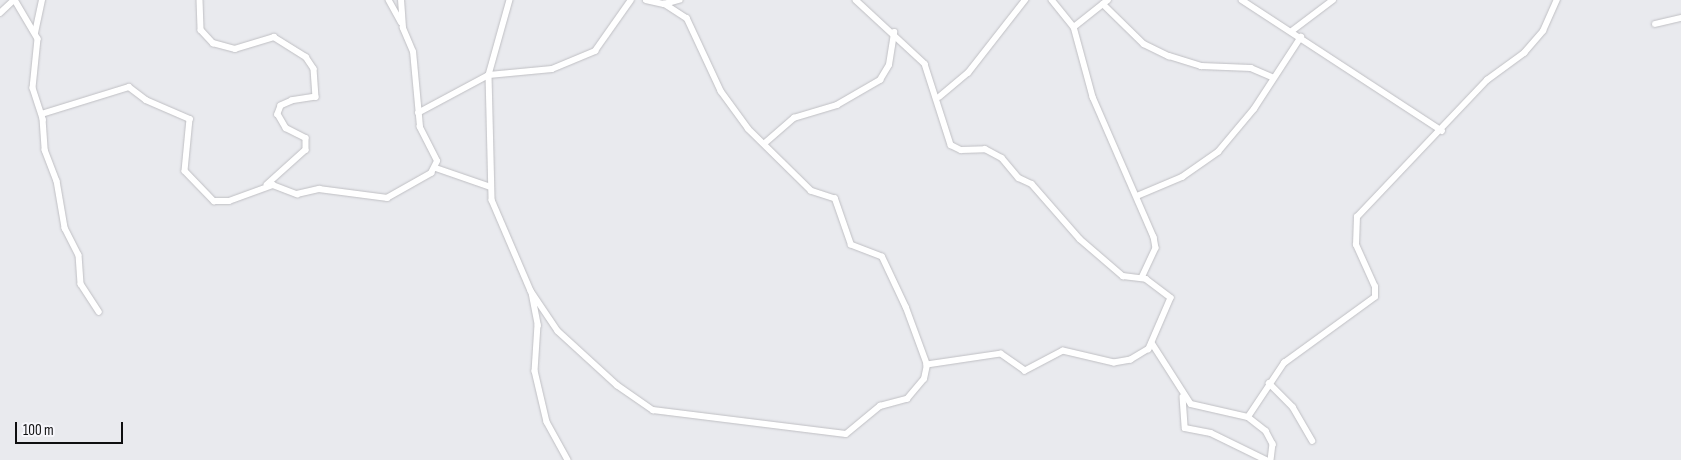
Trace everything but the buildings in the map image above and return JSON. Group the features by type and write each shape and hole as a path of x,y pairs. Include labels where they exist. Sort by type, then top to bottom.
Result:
{"street":[{"path":"0,13 15,0 35,33 39,54 33,88 42,114 44,150 57,181 65,228 79,255 81,284 99,312"},
{"path":"35,33 42,0"},
{"path":"42,114 130,87 146,100 190,119 183,162 204,194 220,203 229,202 268,185 306,150 306,138 286,128 278,114 286,103 316,96 314,70 306,57 274,37 235,49 214,43 201,30 200,0"},
{"path":"389,0 402,24 413,52 420,127 435,150 436,168"},
{"path":"401,0 402,24"},
{"path":"510,0 490,75 490,187 496,216 531,291 558,331 596,367 636,400 667,413 846,434 880,406 912,395 927,365 882,257 851,245 835,199 811,191 765,143 748,129 721,92 687,19 664,4 646,0"},
{"path":"418,113 490,75 552,69 595,50 631,0"},
{"path":"664,4 679,0"},
{"path":"856,0 894,32 925,64 939,97 941,125 951,145 962,150 985,149 1002,158 1085,243 1123,276 1142,278 1171,298 1152,343 1144,355 1119,363 1063,351 1025,371 1001,354 927,365"},
{"path":"939,97 968,74 1025,0"},
{"path":"1052,0 1074,27 1093,97 1137,196 1156,248 1142,278"},
{"path":"1242,0 1301,37 1355,78 1442,131"},
{"path":"1292,31 1333,0"},
{"path":"1248,417 1269,382 1284,363 1375,297 1375,287 1356,245 1355,221 1442,131 1487,80 1536,41 1557,0"},
{"path":"1074,27 1105,2 1144,44 1169,56 1201,66 1252,68 1272,77"},
{"path":"1655,24 1681,18"},
{"path":"765,143 794,118 844,102 880,80 889,65 894,32"},
{"path":"1137,196 1182,177 1218,152 1254,109 1272,77 1301,37"},
{"path":"268,185 297,194 319,189 375,199 399,193 436,168"},
{"path":"436,168 490,187"},
{"path":"531,291 538,325 535,371 547,422 568,460"},
{"path":"1152,343 1182,397 1191,404 1248,417 1271,438 1271,460"},
{"path":"1269,382 1293,407 1313,441"},
{"path":"1182,397 1185,428 1211,433 1266,460"}]}
